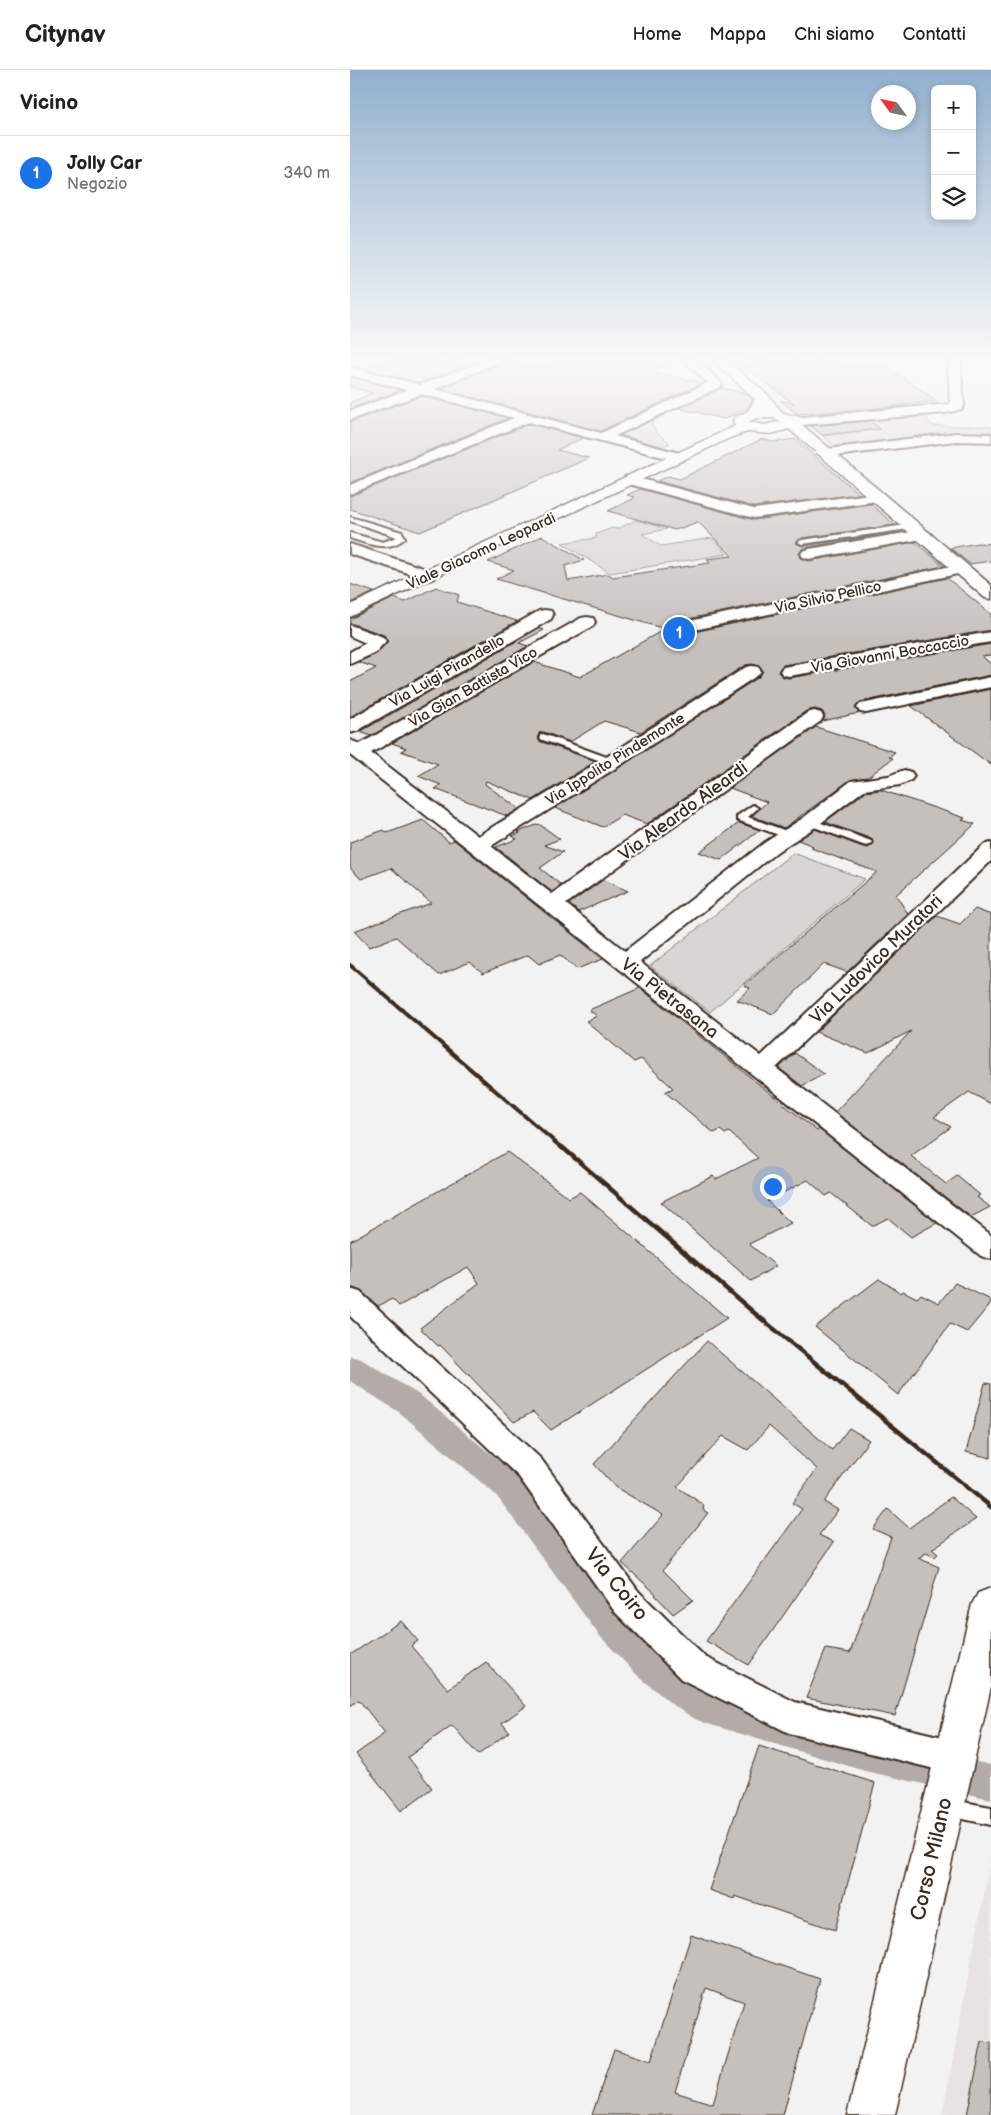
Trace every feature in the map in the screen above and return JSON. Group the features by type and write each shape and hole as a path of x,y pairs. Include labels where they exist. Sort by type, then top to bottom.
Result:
{"main road":[{"path":"830,455 991,594"},
{"name":"Viale Giacomo Leopardi","path":"350,601 423,573 630,480 672,456"},
{"name":"Viale Giacomo Leopardi","path":"350,612 423,573 672,456"},
{"name":"Corso Milano","path":"871,2115 991,1604"}],"street":[{"path":"350,490 435,455"},
{"path":"630,480 754,514 878,497"},
{"path":"806,548 918,531"},
{"path":"352,551 423,573"},
{"name":"Via Silvio Pellico","path":"694,625 961,569"},
{"name":"Via Luigi Pirandello","path":"350,727 545,615"},
{"name":"Via Gian Battista Vico","path":"354,749 587,622"},
{"path":"350,630 377,641 370,649 350,659"},
{"name":"Via Giovanni Boccaccio","path":"789,671 991,637"},
{"name":"Via Ippolito Pindemonte","path":"477,846 612,762 752,671"},
{"path":"866,708 991,682"},
{"name":"Via Aleardo Aleardi","path":"552,904 814,717"},
{"name":"Via Pietrasana","path":"354,749 991,1249"},
{"path":"624,962 788,835 810,822 858,785 896,782 904,776"},
{"name":"Via Ludovico Muratori","path":"761,1069 991,849"},
{"name":"Via Coiro","path":"350,1299 530,1468 627,1602 693,1668 788,1717 955,1758"}],"lane":[{"path":"350,519 399,534 401,538 391,544 380,544 350,535"},
{"path":"543,737 612,762"},
{"path":"753,808 741,818 788,835"},
{"path":"810,822 868,843"},
{"path":"944,1806 991,1816"}],"shaded area":[{"path":"636,520 667,529 642,534 661,546 712,538 727,554 610,573 562,543 596,538 596,534 612,528 617,529"},
{"path":"793,853 865,879 710,1012 650,966"},
{"path":"991,1857 991,2115 942,2115"}],"building":[{"path":"350,455 417,455 350,483"},
{"path":"451,455 579,455 589,458 420,532 350,509 350,496"},
{"path":"728,455 814,455 859,494 754,507 657,481 668,476 680,479"},
{"path":"640,489 754,520 871,504 895,525 802,538 796,543 802,546 892,533 808,547 802,549 799,553 801,558 809,561 915,542 944,566 688,619 684,624 688,631 694,632 947,578 991,614 991,630 783,665 778,672 783,677 789,678 991,644 991,655 982,656 991,664 991,675 860,702 855,708 859,713 823,721 825,716 822,711 815,709 806,711 647,824 622,815 603,827 555,808 759,677 763,671 760,666 745,665 641,732 604,721 570,742 544,732 539,733 539,741 596,761 533,800 486,781 485,784 519,809 507,816 435,789 441,785 418,776 438,764 401,751 406,748 392,743 534,662 580,677 665,629 496,579 514,570 488,562 542,536 584,560 565,566 568,581 608,574 613,577 710,563 707,559 732,556 698,522 675,530 608,511 633,499 634,497 627,495"},
{"path":"978,543 991,544 991,561 970,564 950,548"},
{"path":"350,584 374,592 350,603"},
{"path":"436,587 459,595 457,602 517,621 350,717 350,682 376,668 358,662 376,654 388,641 384,635 350,623 350,619 394,598 405,602"},
{"path":"539,628 544,630 519,643 528,646 371,736 360,732"},
{"path":"991,689 991,765 911,706"},
{"path":"816,727 895,752 889,757 893,758 868,777 850,780 784,828 752,816 767,802 730,788"},
{"path":"881,790 965,818 962,820 975,824 896,895 908,914 847,972 824,964 773,1014 737,1000 750,988 744,985 877,872 811,848 813,846 798,840 815,829 863,847 868,848 873,845 872,839 825,822 865,792"},
{"path":"423,820 449,842 454,840 603,959 577,969 560,955 539,964 528,955 483,973 470,962 439,975 396,937 369,947 354,931 431,903 391,868 361,879 350,868 350,842 384,830 387,833"},
{"path":"739,823 760,830 721,860 699,852"},
{"path":"539,824 560,839 544,845 563,852 540,868 561,885 552,892 496,847 517,839 512,836 520,833 518,832"},
{"path":"603,880 628,891 578,912 569,904"},
{"path":"975,909 991,915 991,1104 969,1092 934,1117 951,1127 911,1156 946,1184 957,1176 980,1195 977,1197 990,1207 971,1217 835,1112 911,1031 868,1053 816,1032 937,916 960,924"},
{"path":"640,988 817,1131 819,1129 937,1223 911,1237 888,1218 872,1226 831,1193 826,1196 808,1180 767,1201 791,1223 749,1244 776,1266 751,1281 661,1202 713,1176 716,1179 758,1158 729,1132 725,1134 720,1130 714,1133 665,1092 673,1088 641,1059 634,1062 586,1021 597,1016 589,1010"},
{"path":"795,1053 824,1074 802,1086 779,1068"},
{"path":"507,1152 569,1198 580,1192 727,1318 551,1430 533,1412 514,1422 440,1345 438,1346 420,1328 479,1283 468,1267 399,1306 392,1299 378,1306 361,1291 350,1287 350,1241"},
{"path":"879,1279 901,1293 903,1291 917,1298 921,1294 939,1303 955,1283 991,1300 991,1303 967,1332 950,1324 898,1395 815,1327"},
{"path":"707,1341 832,1450 849,1428 869,1440 824,1502 838,1510 819,1535 834,1542 749,1665 706,1641 802,1509 792,1503 817,1469 769,1426 748,1450 723,1436 677,1487 704,1505 703,1510 708,1513 663,1570 693,1600 673,1614 656,1594 622,1563 663,1515 615,1487 594,1464"},
{"path":"985,1383 991,1384 991,1458 966,1452"},
{"path":"951,1497 976,1519 932,1549 938,1554 935,1557 926,1553 918,1558 939,1567 895,1716 806,1698 826,1649 850,1653 891,1537 873,1529 888,1509 909,1528"},
{"path":"401,1621 418,1641 411,1646 448,1689 486,1662 526,1706 502,1723 509,1732 478,1755 452,1725 408,1757 432,1788 401,1811 356,1754 385,1733 359,1700 350,1706 350,1655"},
{"path":"759,1746 875,1783 835,1930 735,1896 734,1899 709,1890"},
{"path":"691,1935 820,1979 783,2115 592,2115 614,2049 651,2061","holes":["706,1988 744,2002 713,2104 675,2092"]},
{"path":"982,2042 991,2043 991,2115 967,2115"}],"waterway":[{"path":"350,1367 410,1404 507,1486 611,1625 648,1663 687,1695 708,1708 865,1754 991,1782"}],"railway":[{"path":"350,965 563,1149"},
{"path":"562,1147 752,1311 991,1507"}],"place":[{"name":"Jolly Car","path":"679,633"}]}
